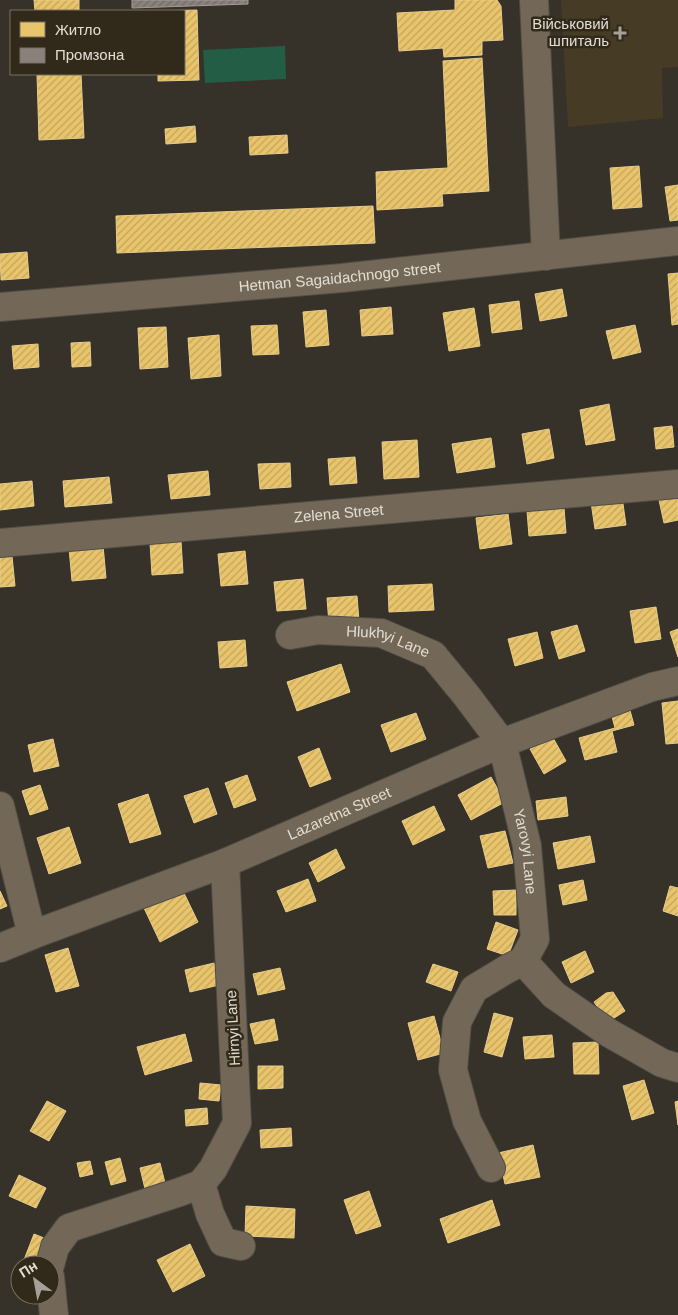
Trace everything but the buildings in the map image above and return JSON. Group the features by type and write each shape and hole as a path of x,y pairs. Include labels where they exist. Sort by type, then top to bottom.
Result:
{"street":[{"path":"534,0 546,256"},
{"name":"Hetman Sagaidachnogo street","path":"0,307 342,278 678,241"},
{"name":"Zelena Street","path":"0,544 678,484"},
{"name":"Hlukhyi Lane","path":"290,635 318,630 380,633 433,655 466,694 502,743"},
{"name":"Lazaretna Street","path":"0,948 225,863 502,743 652,688 678,681"},
{"name":"Yarovyi Lane","path":"502,743 527,846 535,939 523,961"},
{"path":"0,806 32,935"},
{"name":"Hirnyi Lane","path":"201,1184 213,1169 237,1123 225,863"},
{"path":"491,1168 467,1121 453,1070 457,1022 474,989 507,969 523,961 554,995 609,1033 662,1063 678,1068"},
{"path":"53,1255 56,1247 69,1228 201,1184 210,1214 223,1242 241,1246"}],"shaded area":[{"name":"Військовий шпиталь","path":"561,0 678,0 678,67 662,68 663,118 568,127"}],"green space":[{"path":"285,46 286,79 205,83 203,50"}],"place":[{"name":"Військовий шпиталь","path":"620,33"}]}
